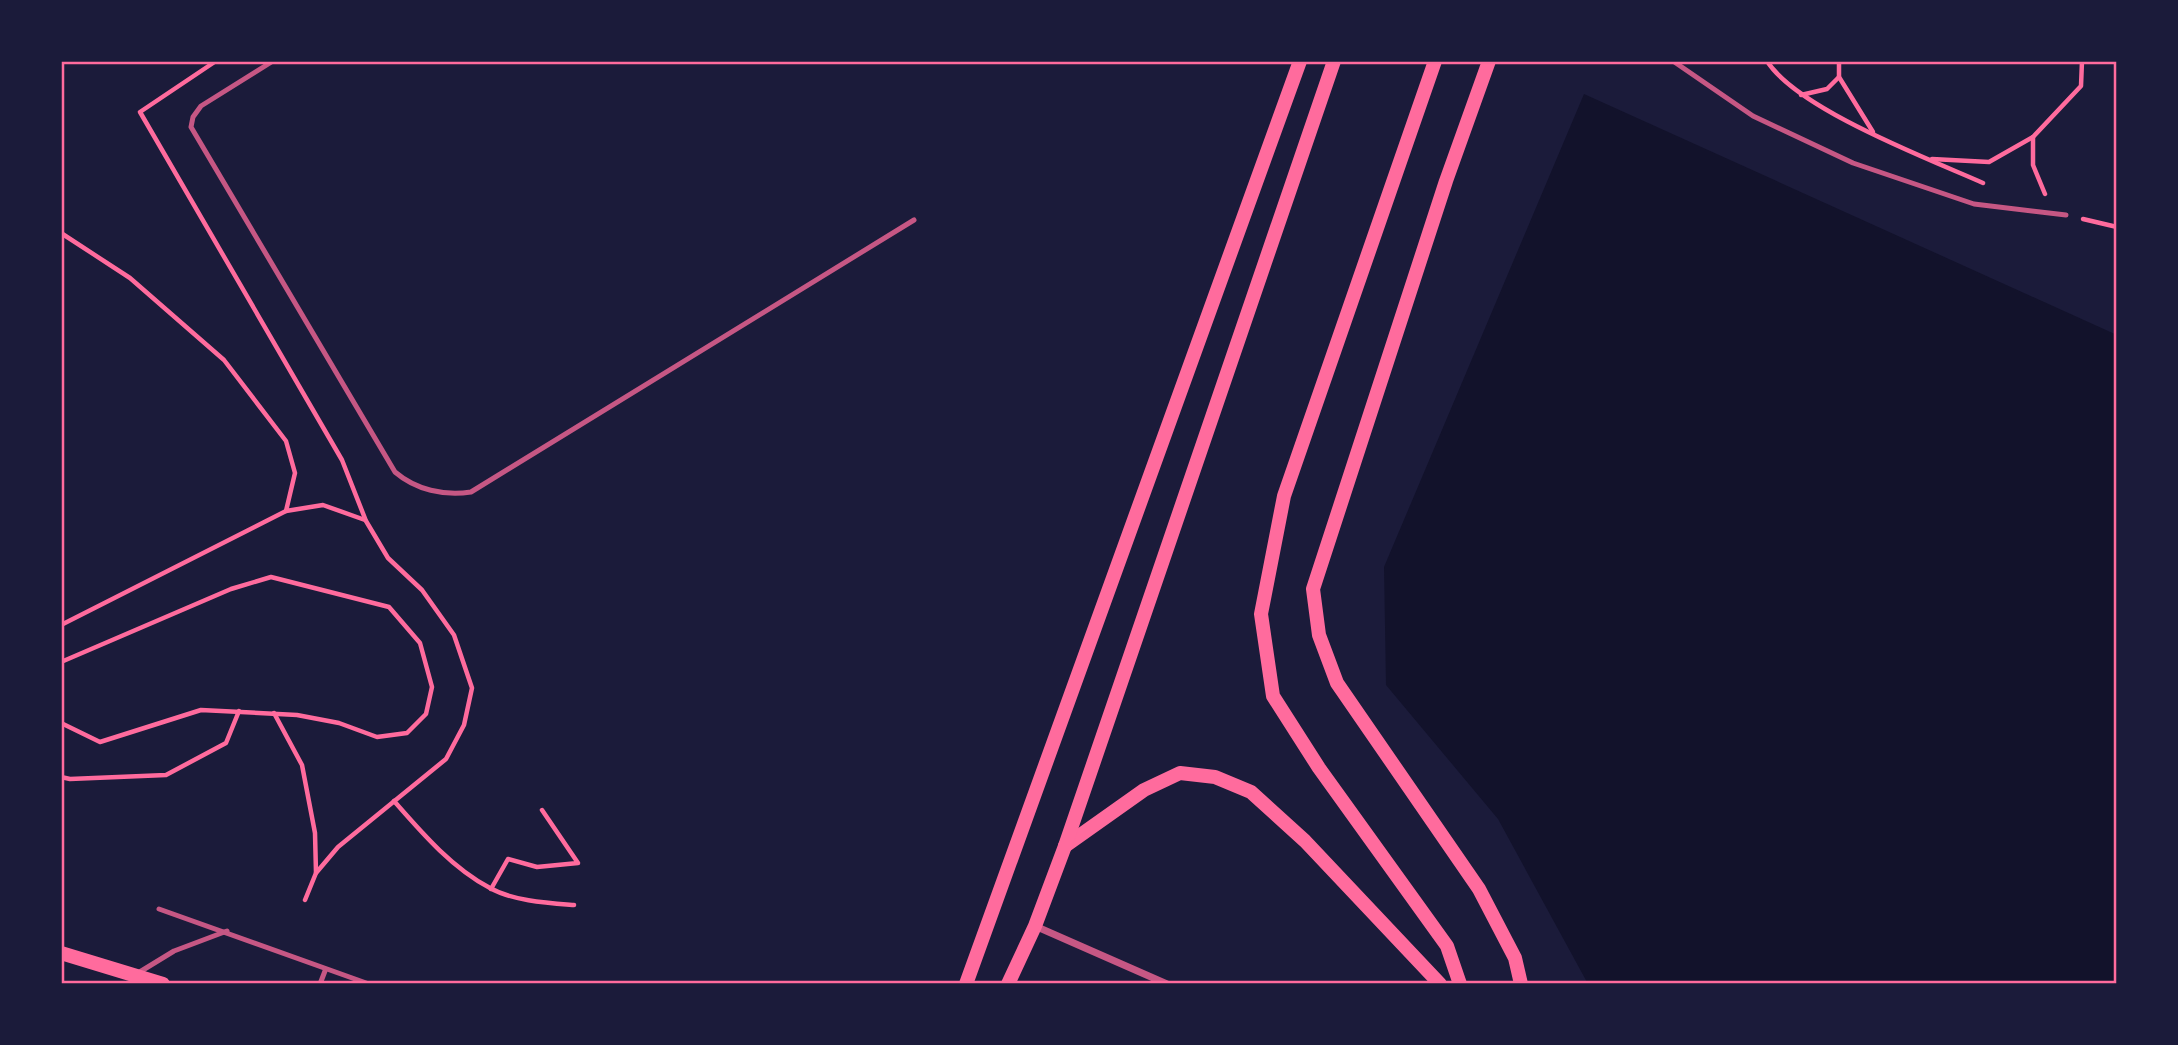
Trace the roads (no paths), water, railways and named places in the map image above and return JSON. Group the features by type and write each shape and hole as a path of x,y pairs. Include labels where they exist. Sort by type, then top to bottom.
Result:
{"main road":[{"path":"966,984 1300,61"},
{"path":"1008,984 1035,926 1065,846 1334,61"},
{"path":"1435,61 1284,496 1261,614 1273,696 1319,768 1447,946 1460,984"},
{"path":"1489,61 1446,181 1313,589 1319,635 1337,684 1479,889 1515,958 1521,984"},
{"path":"1065,846 1144,790 1180,773 1215,777 1251,792 1305,841 1440,984"},
{"path":"61,953 163,984"}],"street":[{"path":"1035,926 1167,984"}],"lane":[{"path":"273,61 201,106 193,117 191,127 395,471 409,484 452,495 471,492 914,220"},
{"path":"1673,61 1753,116 1853,163 1974,204 2066,215"},
{"path":"159,909 227,931 325,971 369,984"},
{"path":"134,975 174,951 227,931"},
{"path":"320,984 325,971"}]}
